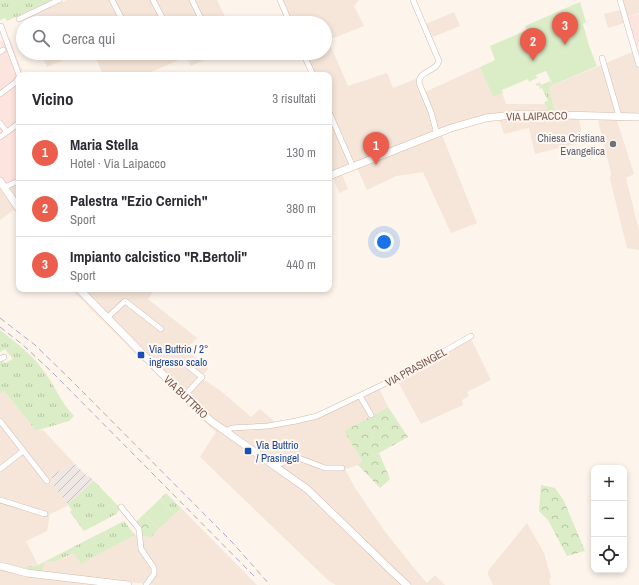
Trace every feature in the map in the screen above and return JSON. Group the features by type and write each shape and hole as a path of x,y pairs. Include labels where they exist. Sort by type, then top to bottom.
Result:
{"street":[{"path":"26,16 59,0"},
{"path":"112,0 120,16"},
{"path":"153,0 161,16"},
{"path":"192,0 200,16"},
{"path":"280,0 287,16"},
{"path":"413,0 439,61 438,66 421,75 419,78 419,83 428,104 437,134"},
{"path":"620,0 639,65"},
{"path":"1,26 18,72"},
{"path":"602,58 619,116"},
{"path":"306,60 312,72"},
{"path":"0,94 16,82"},
{"name":"VIA LAIPACCO","path":"332,173 353,167 470,122 521,114 639,117"},
{"path":"332,119 353,167"},
{"path":"0,123 7,132"},
{"path":"0,137 16,125"},
{"path":"16,182 2,184 16,205"},
{"name":"VIA BUTTRIO","path":"81,292 184,396 211,421 307,489 407,585"},
{"path":"107,318 125,301 161,329"},
{"name":"VIA PRASINGEL","path":"224,431 232,428 268,426 306,419 325,412 424,363 471,336"},
{"path":"184,363 202,377 184,396"},
{"path":"360,396 371,415"},
{"path":"0,421 47,481"},
{"path":"0,469 23,451"},
{"path":"275,466 296,457 325,468 342,468"},
{"path":"0,500 45,514"},
{"path":"121,507 139,529 141,549 154,568 154,574 146,585"},
{"path":"0,566 27,573 96,583 124,585"}],"shaded area":[{"path":"67,0 217,0 225,16 32,16"},
{"path":"283,0 359,0 354,6 364,26 332,38 332,16 290,16"},
{"path":"622,0 639,0 639,13 627,17"},
{"path":"620,10 624,23 608,28 604,14"},
{"path":"454,12 460,26 433,37 426,24"},
{"path":"639,14 639,46 636,47 627,17"},
{"path":"10,38 16,54 16,60 18,60 23,72 16,72 16,179 6,184 0,177 0,42"},
{"path":"332,49 348,86 387,73 393,88 416,79 423,93 480,67 493,97 502,93 506,104 545,104 548,110 555,112 549,87 637,51 639,58 639,120 617,121 634,174 626,178 639,231 639,250 627,248 610,179 611,173 598,120 579,119 583,142 535,154 529,128 504,134 499,119 473,125 442,135 477,223 451,233 423,172 396,176 367,190 332,112 332,72 315,72 309,60 332,60"},
{"path":"44,60 63,60 47,67"},
{"path":"97,60 179,60 151,72 102,72"},
{"path":"188,60 204,60 191,66"},
{"path":"332,121 352,170 342,174 348,189 339,193 333,177"},
{"path":"16,183 16,210 15,209 0,220 0,185"},
{"path":"74,292 153,292 148,299 197,338 185,349 209,368 203,375 204,380 221,391 251,417 260,409 276,423 313,416 378,386 388,407 344,431 362,461 358,465 345,469 355,488 386,533 419,574 427,583 435,575 445,585 336,585 330,582 200,457 216,432 197,415"},
{"path":"471,339 491,380 467,392 469,396 462,400 463,405 421,424 397,380"},
{"path":"4,391 35,431 43,430 74,463 50,476 54,480 51,482 68,504 67,506 50,514 47,531 26,541 38,565 20,568 0,563 0,394"},
{"path":"74,463 120,508 116,514 84,531 70,512 72,510 51,482 54,480 50,476"},
{"path":"181,508 257,585 155,585 43,572 45,561 55,562 75,552 81,564 135,535 151,537"},
{"path":"527,523 544,553 551,577 549,581 551,585 493,585 488,575 488,571"},
{"path":"0,569 116,585 0,585"}],"green space":[{"path":"0,0 52,0 7,21 5,18 0,20"},
{"path":"580,2 586,22 583,24 589,46 597,66 553,85 546,71 536,75 537,78 529,82 528,79 502,90 503,93 493,97 480,67 495,60 490,46 527,30 525,26"},
{"path":"550,81 553,85 549,87 555,112 548,110 544,102 548,101 542,88 540,89 539,85 537,86 536,84 540,82 541,85"},
{"path":"0,330 23,348 39,364 69,411 74,416 69,421 35,431 4,391 0,394 0,362 2,361 5,363 13,359 5,349 0,352"},
{"path":"388,407 408,437 379,453 390,479 380,488 358,465 362,461 344,431"},
{"path":"94,481 120,508 116,514 84,531 70,512 72,510 68,504"},
{"path":"541,485 555,488 564,501 585,551 567,556 548,520 539,511"},
{"path":"166,493 181,508 175,514 160,499"},
{"path":"160,499 175,514 159,529 144,514"},
{"path":"144,514 159,529 151,537 141,536 142,527 136,522"},
{"path":"124,521 135,535 81,564 74,553 55,562 46,561"},
{"path":"45,561 43,572 20,568 38,565"}],"railway":[{"path":"0,318 35,345 71,380 232,542 270,585"},
{"path":"0,327 23,345 53,373 256,578"}],"place":[{"name":"Impianto calcistico \"R.Bertoli\"","path":"565,45"},
{"name":"Palestra \"Ezio Cernich\"","path":"533,61"},
{"name":"Chiesa Cristiana Evangelica","path":"613,144"},
{"name":"Maria Stella","path":"376,165"},
{"name":"Via Buttrio / 2° ingresso scalo","path":"141,355"},
{"name":"Via Buttrio / Prasingel","path":"248,451"}]}
